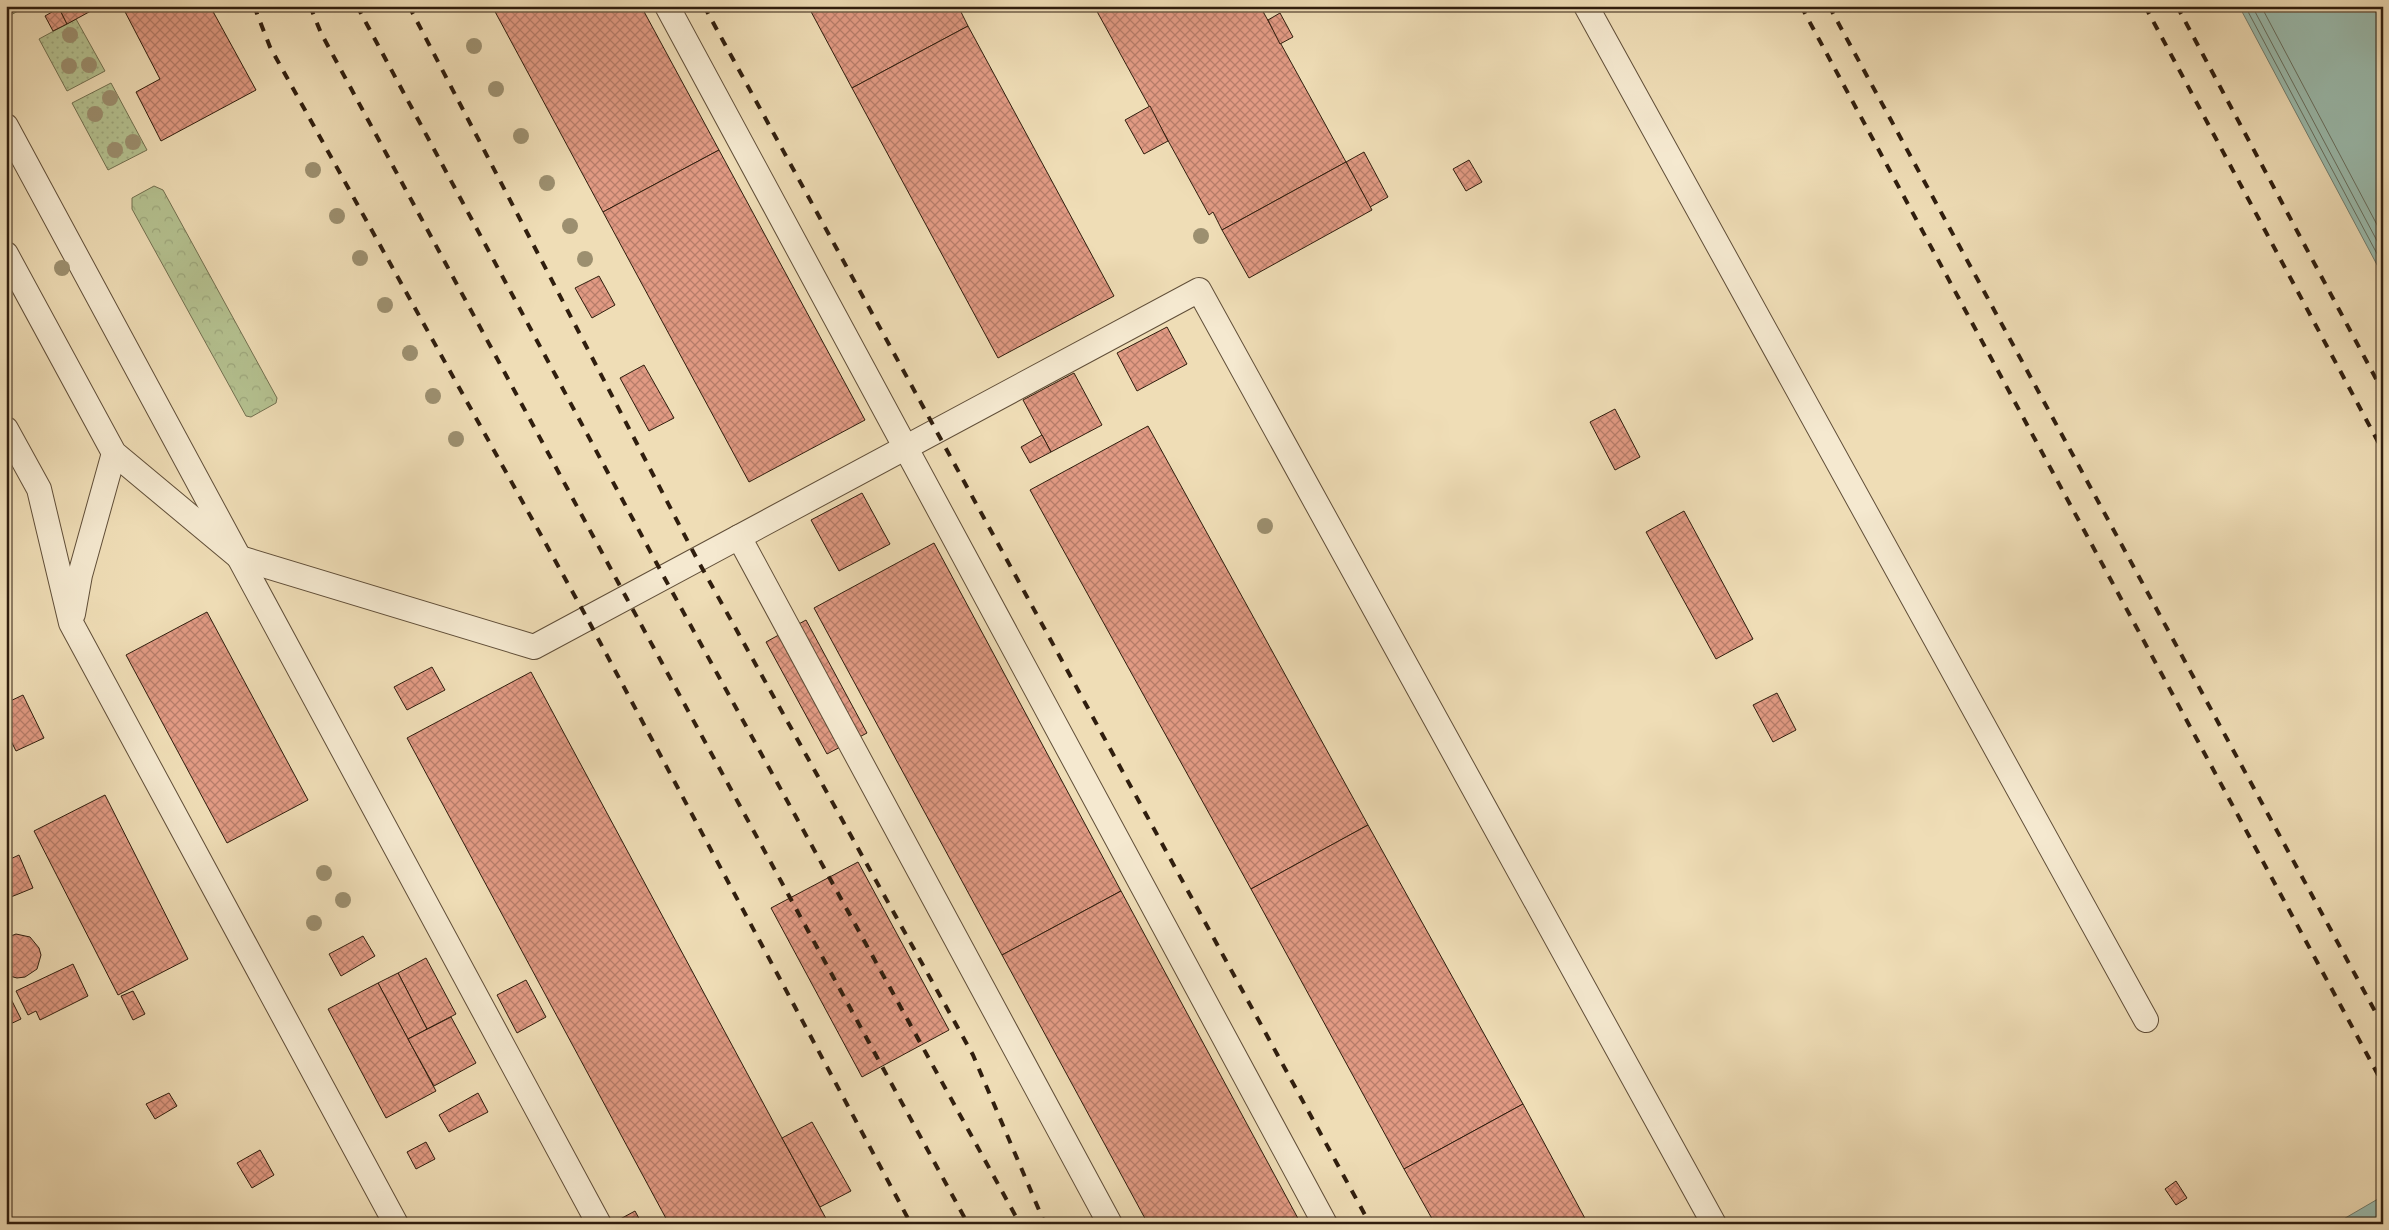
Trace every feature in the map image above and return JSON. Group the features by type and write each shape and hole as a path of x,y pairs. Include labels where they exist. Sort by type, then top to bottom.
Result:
{"lane":[{"path":"667,6 1326,1224"},
{"path":"1586,6 2146,1020"},
{"path":"6,126 599,1224"},
{"path":"6,254 114,453 240,558 534,647 1199,290 1714,1224"},
{"path":"6,429 39,489 72,623 396,1224"},
{"path":"72,623 80,575 114,453"},
{"path":"739,537 1110,1224"}],"green space":[{"path":"6,6 27,6 9,16"},
{"path":"76,19 105,71 67,91 39,39"},
{"path":"111,83 147,150 108,170 72,103"},
{"path":"154,186 163,190 277,398 276,403 251,417 246,416 132,209 132,198"}],"water":[{"path":"2239,6 2383,6 2383,276"},
{"path":"2383,1196 2383,1224 2335,1224"}],"building":[{"path":"48,6 58,6 67,24 53,31 45,16 52,12"},
{"path":"58,6 100,6 67,24"},
{"path":"122,6 210,6 256,90 161,141 136,92 160,79"},
{"path":"492,6 641,6 719,150 603,212"},
{"path":"808,6 958,6 968,26 852,88"},
{"path":"1094,6 1260,6 1346,162 1222,230 1213,212 1209,215"},
{"path":"1280,13 1293,37 1280,44 1268,20"},
{"path":"968,26 1114,296 998,358 852,88"},
{"path":"1150,106 1168,141 1144,154 1125,120"},
{"path":"719,150 865,420 749,482 603,212"},
{"path":"1364,152 1388,197 1370,207 1346,162"},
{"path":"1469,160 1482,182 1466,191 1453,169"},
{"path":"1346,162 1372,210 1249,278 1222,230"},
{"path":"599,276 615,305 592,318 575,288"},
{"path":"1167,327 1187,364 1137,391 1117,353"},
{"path":"644,365 674,418 649,431 620,378"},
{"path":"1074,373 1102,425 1051,452 1023,400"},
{"path":"1615,409 1640,457 1615,470 1590,422"},
{"path":"1148,426 1368,825 1251,889 1030,490"},
{"path":"1042,435 1051,452 1030,463 1021,447"},
{"path":"862,493 890,544 839,571 811,520"},
{"path":"1684,511 1753,639 1716,659 1646,532"},
{"path":"934,543 1121,891 1002,955 814,608"},
{"path":"207,612 308,800 227,843 126,655"},
{"path":"806,620 867,733 827,754 766,642"},
{"path":"432,667 445,690 407,710 394,687"},
{"path":"531,672 829,1224 669,1224 407,738"},
{"path":"1777,693 1796,730 1773,742 1753,705"},
{"path":"23,695 44,738 16,751 6,731 6,703"},
{"path":"105,795 188,959 118,995 34,831"},
{"path":"1368,825 1523,1104 1404,1169 1251,889"},
{"path":"19,855 33,888 6,899 6,861"},
{"path":"858,862 949,1030 862,1077 771,908"},
{"path":"1121,891 1301,1224 1148,1224 1002,955"},
{"path":"16,934 30,937 39,948 41,955 37,969 25,977 17,978 6,975 6,938"},
{"path":"363,936 375,956 341,976 329,954"},
{"path":"426,958 456,1014 427,1029 398,973"},
{"path":"73,964 88,996 40,1020 36,1011 28,1015 16,991"},
{"path":"398,973 427,1029 408,1039 378,983"},
{"path":"526,980 546,1017 517,1033 497,995"},
{"path":"378,983 436,1091 386,1118 328,1009"},
{"path":"6,989 21,1019 6,1026"},
{"path":"133,991 145,1014 133,1020 121,996"},
{"path":"451,1017 476,1063 434,1086 408,1039"},
{"path":"169,1093 177,1106 155,1119 146,1104"},
{"path":"478,1093 488,1112 449,1132 439,1115"},
{"path":"1523,1104 1588,1224 1435,1224 1404,1169"},
{"path":"812,1122 851,1191 820,1207 782,1138"},
{"path":"426,1142 435,1159 416,1169 407,1152"},
{"path":"260,1150 274,1175 252,1188 237,1163"},
{"path":"2176,1181 2187,1198 2176,1205 2165,1189"},
{"path":"635,1211 642,1224 611,1224"}],"railway":[{"path":"254,6 270,47 587,618 911,1224"},
{"path":"310,6 321,33 968,1224"},
{"path":"357,6 664,577 1020,1224"},
{"path":"409,6 697,559 973,1055 1045,1224"},
{"path":"704,6 1370,1224"},
{"path":"1801,6 2383,1084"},
{"path":"1829,6 2383,1026"},
{"path":"2145,6 2383,451"},
{"path":"2177,6 2383,392"}]}
